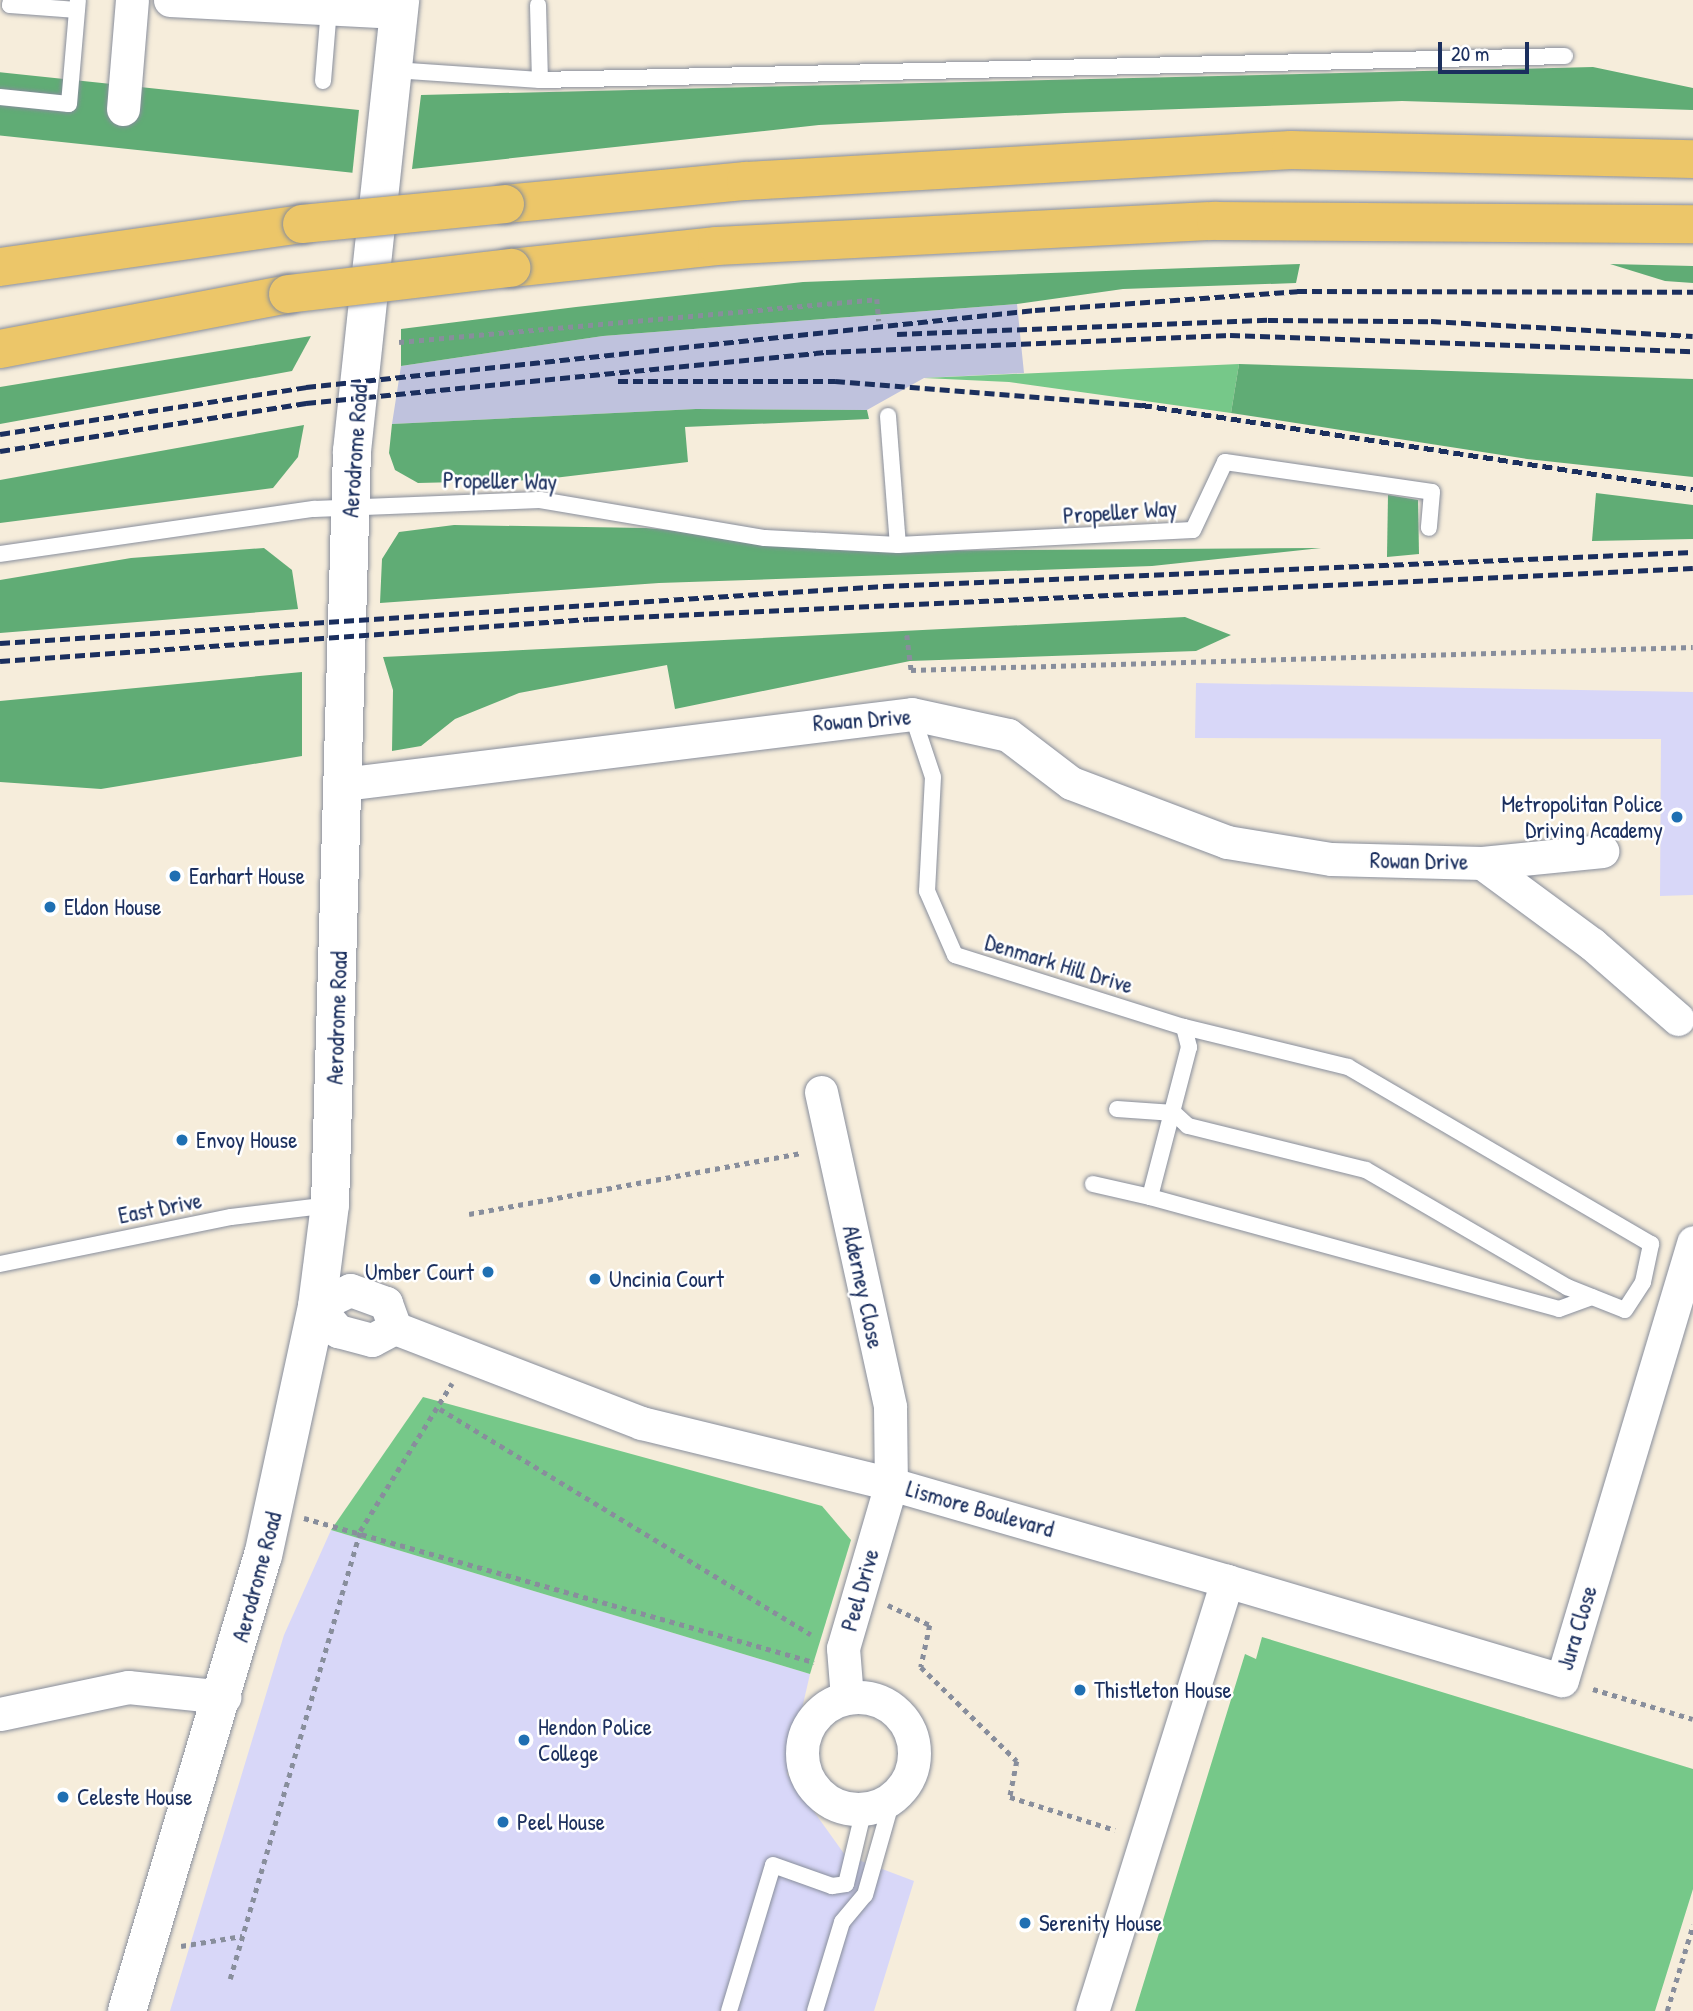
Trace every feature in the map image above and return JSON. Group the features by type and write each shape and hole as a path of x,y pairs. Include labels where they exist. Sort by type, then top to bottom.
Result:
{"highway":[{"path":"0,267 302,224 746,181 1292,150 1693,159"},
{"path":"0,349 288,294 717,246 1216,221 1693,224"}],"street":[{"path":"123,109 132,0"},
{"path":"170,0 329,8 399,6"},
{"name":"Aerodrome Road","path":"127,2011 224,1697 282,1484 317,1306 330,1205 350,506 399,6"},
{"name":"Rowan Drive","path":"343,784 912,714 1008,735 1071,783 1227,842 1331,859 1482,863 1602,851"},
{"name":"Rowan Drive","path":"1482,863 1678,1019"},
{"name":"Alderney Close","path":"821,1092 890,1407 891,1483"},
{"name":"Jura Close","path":"1227,1581 1562,1680 1690,1263"},
{"name":"Lismore Boulevard","path":"317,1306 338,1331 372,1340 395,1328 466,1353 641,1423 891,1483 1227,1581"},
{"name":"Peel Drive","path":"846,1685 843,1648 891,1483"},
{"path":"1092,2011 1227,1581"},
{"path":"846,1685 888,1706 908,1728 910,1773 878,1803 822,1796 803,1766 807,1731 816,1716 846,1685"},
{"path":"0,1714 128,1687 224,1697"}],"lane":[{"path":"0,97 69,104 77,5 10,5 10,0"},
{"path":"538,5 540,80"},
{"path":"323,81 329,8"},
{"path":"394,70 540,80 1565,55"},
{"path":"888,416 898,545"},
{"name":"Propeller Way","path":"0,554 350,506 540,500 765,538 898,545 1194,530 1225,462 1432,492 1429,528"},
{"name":"Denmark Hill Drive","path":"912,714 933,777 927,891 955,955 1184,1027 1348,1067 1651,1244 1643,1282 1625,1310 1592,1297"},
{"path":"1150,1197 1189,1047 1184,1027"},
{"path":"1117,1109 1174,1113 1188,1125 1366,1170 1592,1297"},
{"path":"1093,1185 1150,1197 1559,1309 1592,1297"},
{"name":"East Drive","path":"0,1264 231,1217 330,1205"},
{"path":"729,2011 773,1865 832,1886 846,1884 878,1803"},
{"path":"815,2011 842,1922 865,1895 878,1803"}],"path":[{"path":"403,341 877,299 879,321"},
{"path":"907,635 911,670 1693,647"},
{"path":"469,1214 833,1147"},
{"path":"230,1979 360,1531 440,1409 466,1353"},
{"path":"440,1409 812,1632 806,1659"},
{"path":"296,1516 360,1531 806,1659 846,1685"},
{"path":"859,1591 930,1625 921,1667 1017,1762 1010,1797 1146,1840"},
{"path":"1562,1680 1693,1719"},
{"path":"1667,2011 1693,1925"},
{"path":"173,1947 242,1936"}],"shaded area":[{"path":"1017,304 1024,373 924,378 867,410 696,409 392,424 401,366 603,336"},
{"name":"Metropolitan Police Driving Academy","path":"1196,683 1693,692 1693,895 1660,896 1661,739 1195,738"},
{"name":"Hendon Police College","path":"331,1530 810,1674 787,1774 845,1855 914,1881 874,2011 170,2011 284,1635"}],"green space":[{"path":"1593,67 1693,88 1693,110 1402,101 1065,113 819,125 412,169 421,95"},
{"path":"0,72 359,110 352,173 0,136"},
{"path":"1300,264 1296,283 1123,289 1017,304 603,336 401,366 401,329 576,307 803,282"},
{"path":"1610,264 1693,266 1693,283 1665,281"},
{"path":"311,336 292,371 0,424 0,387"},
{"path":"1239,364 1231,413 1009,382 924,378"},
{"path":"1239,364 1693,379 1693,477 1527,459 1231,413"},
{"path":"696,409 867,410 869,419 685,427 688,462 537,480 418,483 395,470 389,453 392,424"},
{"path":"304,425 298,457 273,488 0,523 0,480"},
{"path":"1596,493 1693,505 1693,539 1592,541"},
{"path":"1388,495 1418,500 1419,554 1387,557"},
{"path":"454,525 646,528 890,551 1321,548 1152,566 659,583 380,603 382,559 399,532"},
{"path":"264,548 292,570 298,609 0,633 0,580 131,558"},
{"path":"1185,617 1231,635 1196,651 910,661 675,709 667,665 519,693 455,719 421,746 392,751 393,690 383,657"},
{"path":"302,672 302,756 101,789 0,782 0,701"},
{"path":"423,1397 822,1506 851,1540 810,1674 331,1530"},
{"path":"1262,1637 1693,1769 1693,1889 1655,2011 1135,2011 1245,1654 1256,1659"}],"railway":[{"path":"0,434 306,387 1035,310 1297,291 1693,292"},
{"path":"897,334 1268,320 1431,321 1693,336"},
{"path":"0,451 306,403 826,352 1230,335 1693,351"},
{"path":"618,381 835,381 1142,405 1693,489"},
{"path":"0,643 884,586 1693,552"},
{"path":"0,661 589,619 1693,568"}],"place":[{"name":"Metropolitan Police Driving Academy","path":"1677,817"},
{"name":"Earhart House","path":"175,876"},
{"name":"Eldon House","path":"50,907"},
{"name":"Envoy House","path":"182,1140"},
{"name":"Umber Court","path":"488,1272"},
{"name":"Uncinia Court","path":"595,1279"},
{"name":"Thistleton House","path":"1080,1690"},
{"name":"Hendon Police College","path":"524,1740"},
{"name":"Celeste House","path":"63,1797"},
{"name":"Peel House","path":"503,1822"},
{"name":"Serenity House","path":"1025,1923"}]}
